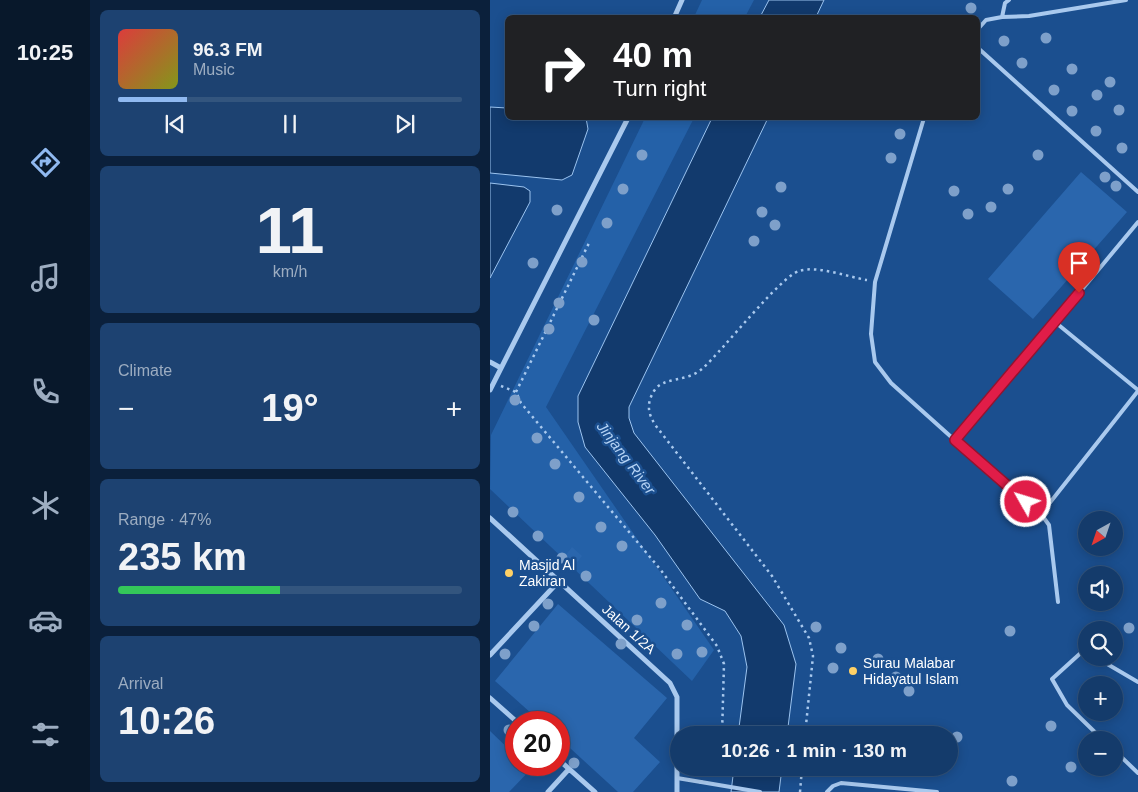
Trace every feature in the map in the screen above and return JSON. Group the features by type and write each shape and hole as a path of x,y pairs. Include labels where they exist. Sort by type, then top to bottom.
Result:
{"street":[{"path":"675,15 682,0"},
{"path":"490,390 627,120"},
{"path":"490,362 501,368"},
{"name":"Jalan 1/2A","path":"490,518 670,683 677,697 677,792"},
{"path":"490,655 559,580"},
{"path":"490,698 505,711"},
{"path":"570,770 595,792"},
{"path":"548,792 563,776"}],"lane":[{"path":"1002,17 1005,3 1009,0"},
{"path":"980,27 986,20 1002,17 1029,16 1126,0"},
{"path":"980,50 1138,192"},
{"path":"923,120 875,282 871,334 875,362 891,383 1041,514 1049,525 1058,602"},
{"path":"955,440 1138,222"},
{"path":"1041,514 1138,391 1055,322"},
{"path":"1078,656 1052,680 1067,705 1094,731"},
{"path":"1111,666 1138,682"},
{"path":"1123,759 1138,773"},
{"path":"677,778 760,792"},
{"path":"828,792 833,786 841,783 937,792"}],"path":[{"path":"516,392 590,241"},
{"path":"806,726 813,656 809,638 772,576 656,426 648,414 650,401 653,392 659,384 666,381 677,381 701,370 722,351 770,295 797,271 810,269 875,282"},
{"path":"494,382 516,392 521,403 660,569 717,646 724,664 722,726"},
{"path":"800,792 801,776"}],"shaded area":[{"path":"702,0 754,0 746,15 695,15"},
{"path":"644,120 693,120 546,407 714,650 692,681 490,489 491,435"}],"water":[{"path":"769,0 824,0 817,15 761,15"},
{"path":"490,107 505,108 505,120 586,120 588,129 572,175 562,180 490,173"},
{"name":"Jinjang River","path":"711,120 767,120 629,407 629,418 634,433 784,625 796,664 788,726 739,726 747,667 741,636 725,611 700,599 655,535 585,447 578,422 578,396"},
{"path":"490,183 524,187 530,191 530,202 490,278"},
{"path":"733,776 781,776 779,792 731,792"}],"building":[{"path":"1081,172 1127,212 1033,319 988,279"},
{"path":"572,547 582,556 575,565 565,556"},
{"path":"558,604 667,698 634,738 660,762 633,792 618,792 570,748 570,711 529,711 495,681"},
{"path":"490,731 505,745 505,776 524,776 509,792 490,792"}],"place":[{"name":"Masjid Al Zakiran","path":"509,573"},
{"name":"Surau Malabar Hidayatul Islam","path":"853,671"}],"route":[{"path":"1026,502 955,440 1079,293"}]}
